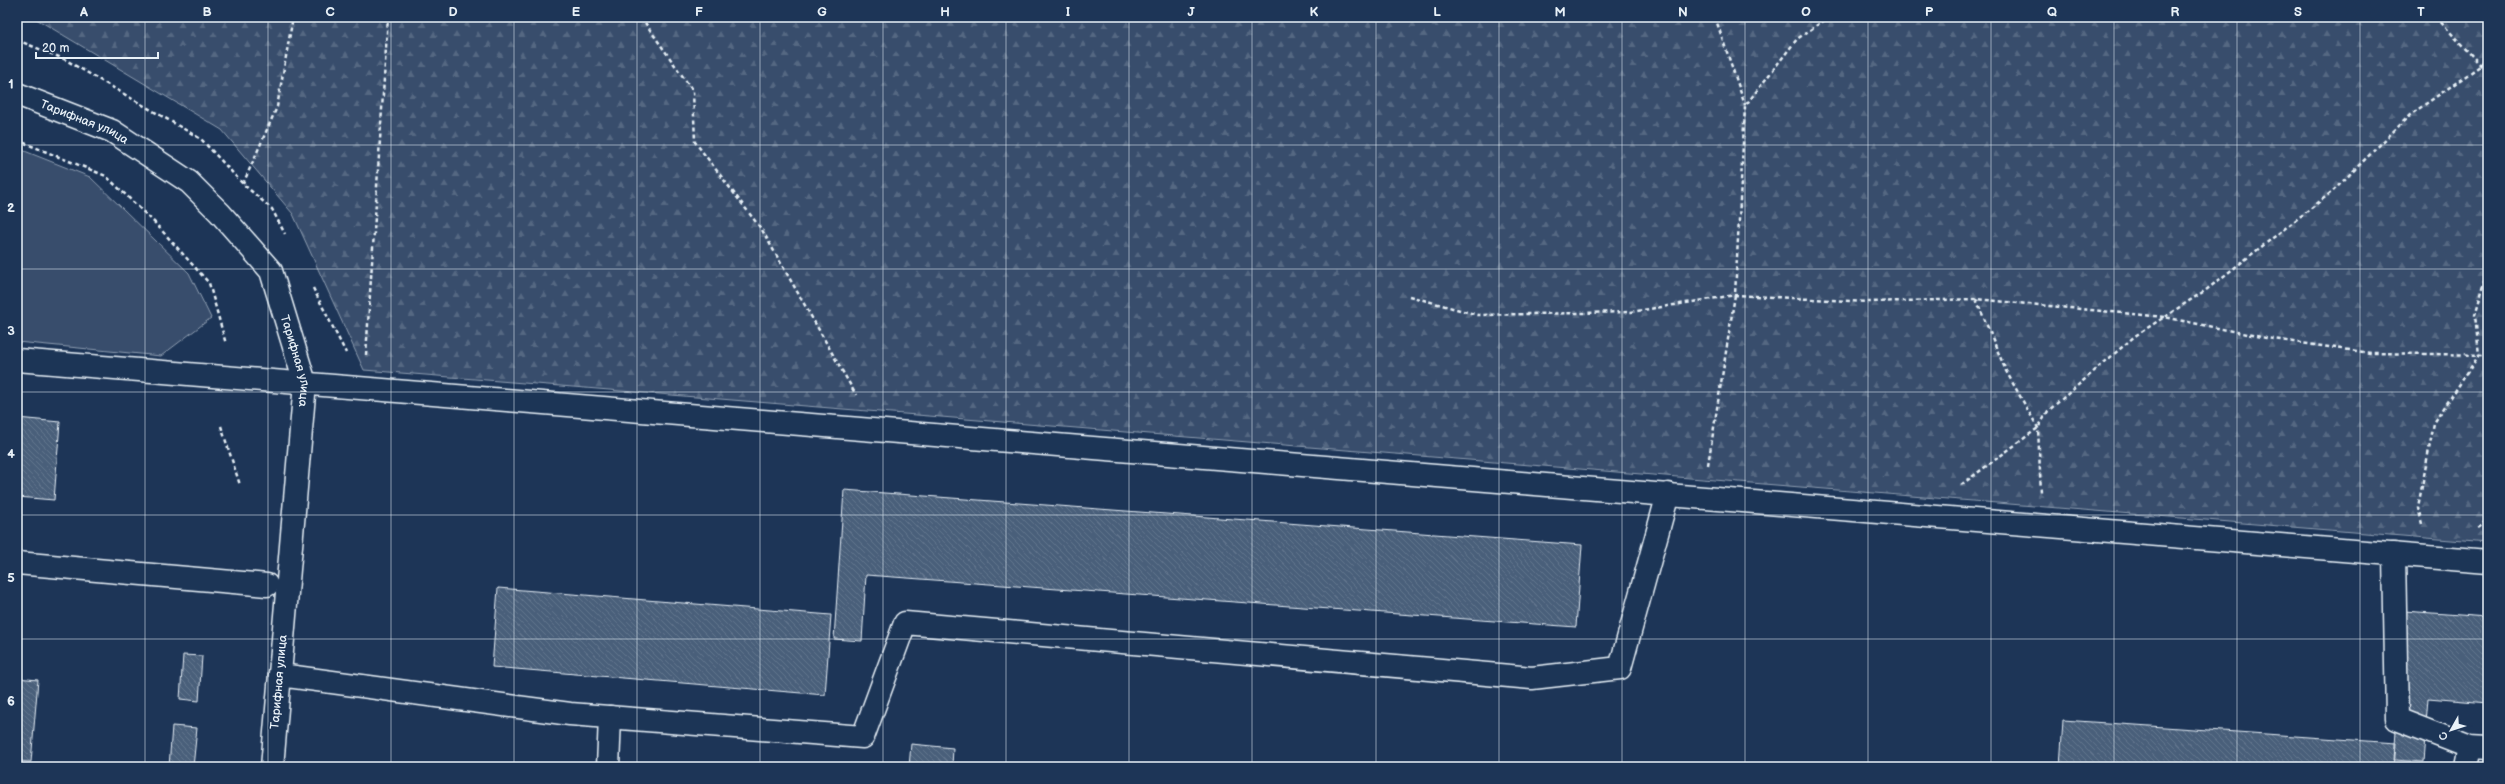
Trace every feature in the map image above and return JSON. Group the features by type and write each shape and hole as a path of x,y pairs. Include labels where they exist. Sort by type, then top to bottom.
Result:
{"street":[{"name":"Тарифная улица","path":"17,94 112,131 189,182 220,212 271,271 305,382 272,767"},
{"path":"17,360 305,382 2488,562"},
{"path":"280,675 562,713 863,737 905,623 1532,678 1620,668 1668,494"},
{"path":"2394,554 2397,719 2474,754"},
{"path":"17,562 267,585"},
{"path":"608,767 610,717"}],"path":[{"path":"243,184 277,107 293,17"},
{"path":"363,387 388,17"},
{"path":"641,17 693,91 695,142 762,230 844,377 879,430"},
{"path":"1703,497 1735,295 1745,106 1715,17"},
{"path":"1745,106 1797,39 1829,17"},
{"path":"2436,17 2488,74"},
{"path":"1940,517 1963,482 2038,428 2048,411 2135,336 2206,290 2333,191 2410,116 2480,66 2488,55"},
{"path":"17,140 106,176 155,223 209,283 228,349"},
{"path":"2429,557 2418,507 2434,423 2479,355 2475,315 2488,271"},
{"path":"1409,296 1478,315 1631,312 1735,295 1868,302 1976,299 2164,317 2266,338 2371,353 2488,355"},
{"path":"1976,299 2006,371 2038,428 2043,525"},
{"path":"221,426 240,485"}],"green space":[{"path":"33,17 2488,17 2488,543 364,370 293,214 222,130"},
{"path":"17,148 90,177 189,273 211,318 161,356 17,342"}],"building":[{"path":"17,418 60,422 54,500 17,497"},
{"path":"844,490 1582,545 1576,627 866,575 862,641 834,639"},
{"path":"498,588 831,615 825,695 492,667"},
{"path":"2404,611 2488,617 2488,703 2428,698 2423,762 2394,760"},
{"path":"183,655 202,656 199,701 180,699"},
{"path":"17,678 38,680 31,762 17,761"},
{"path":"2063,720 2396,743 2394,767 2060,767"},
{"path":"172,726 197,728 193,767 169,767"},
{"path":"911,744 953,748 952,767 909,767"}]}
